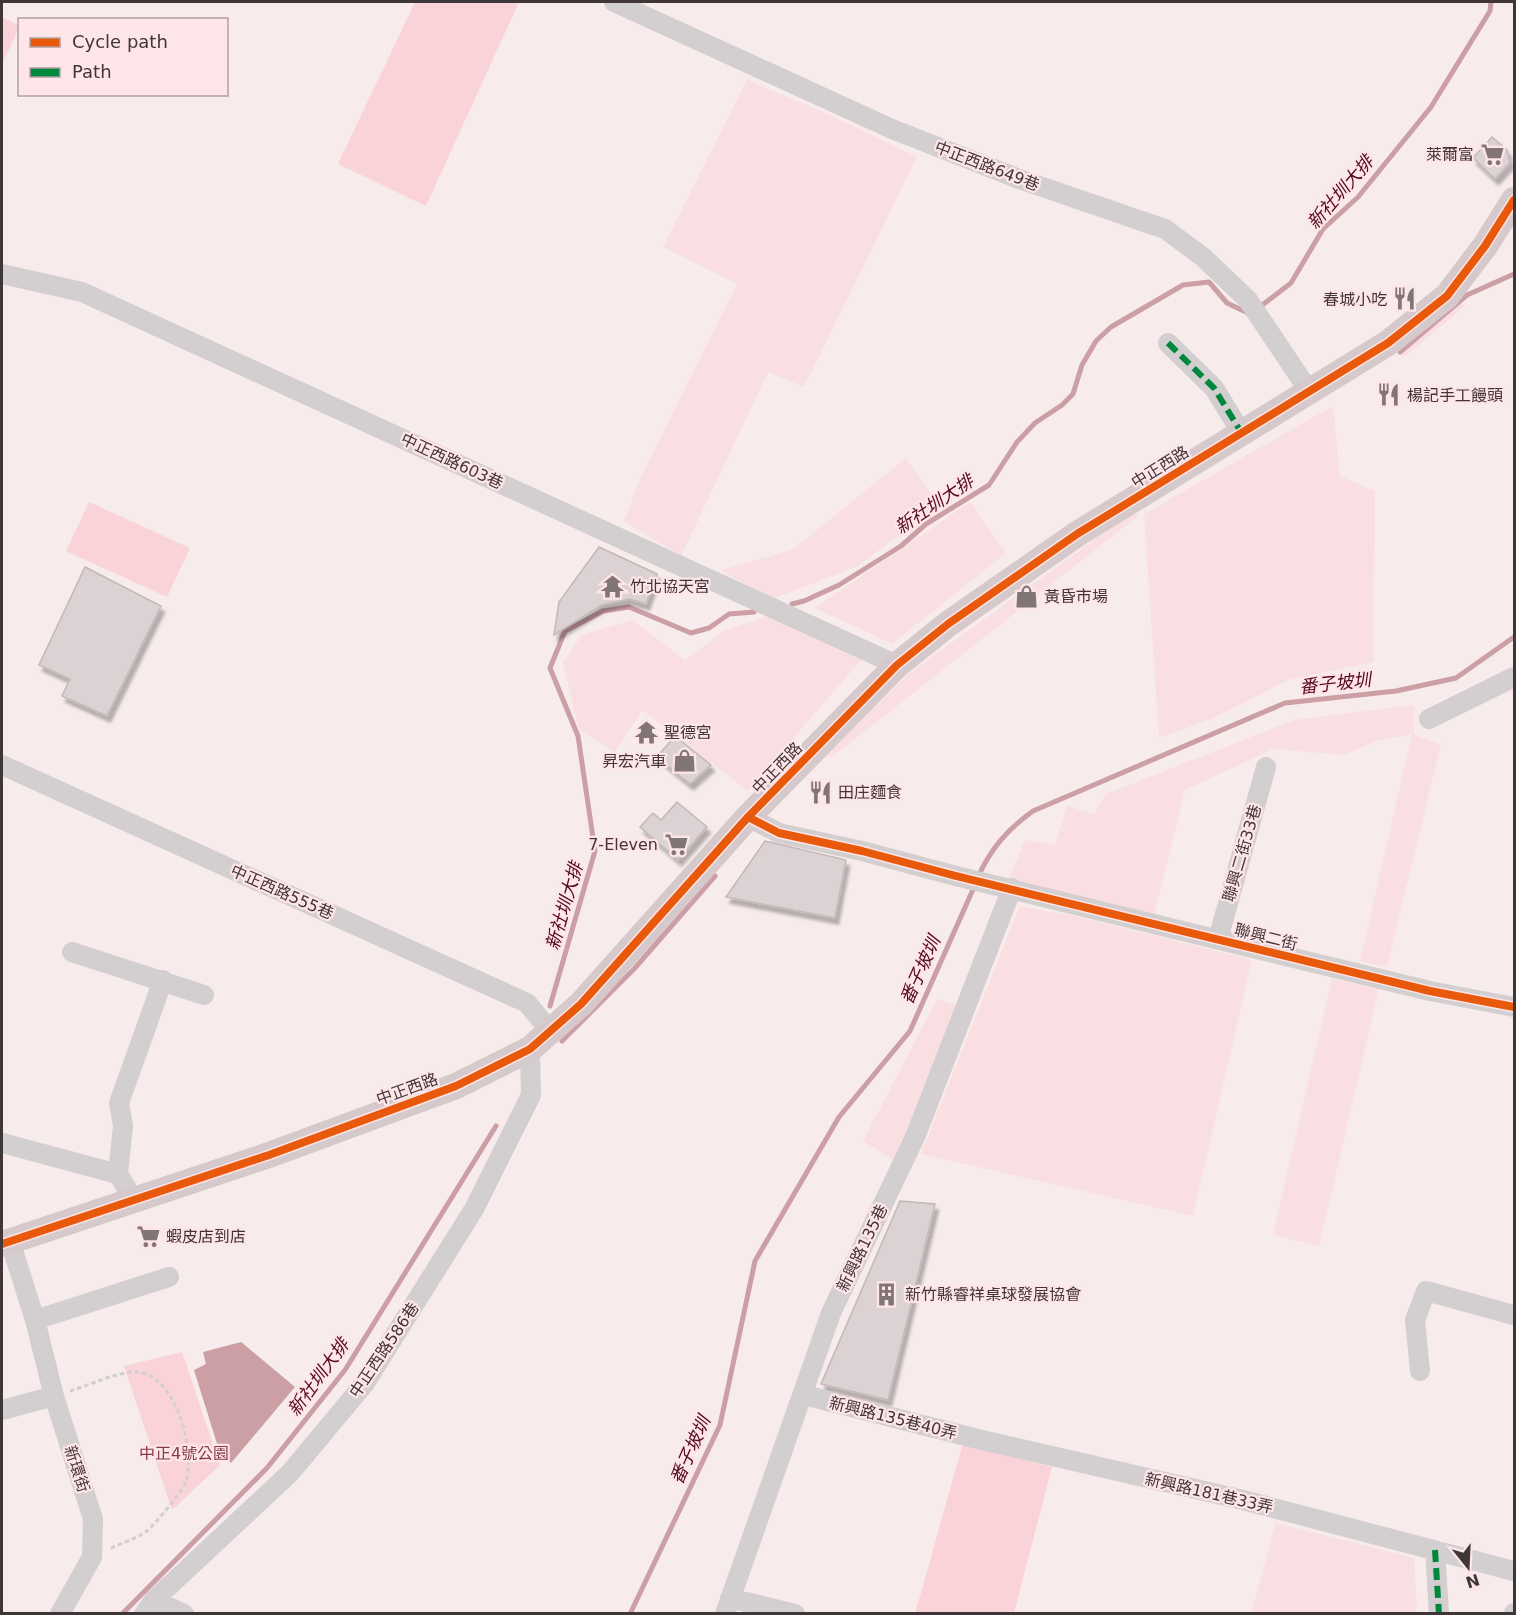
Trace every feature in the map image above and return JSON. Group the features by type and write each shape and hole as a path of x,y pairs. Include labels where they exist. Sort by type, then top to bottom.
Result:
{"main road":[{"name":"中正西路","path":"6,1243 269,1155 456,1086 530,1049 608,977 748,817 897,665 948,624 1077,534 1388,343 1447,296 1485,246 1515,200"}],"street":[{"name":"中正西路649巷","path":"614,2 892,129 1019,179 1165,229 1203,256 1248,300 1263,319 1309,391"},
{"name":"中正西路603巷","path":"2,274 82,292 897,665"},
{"path":"1168,343 1214,388 1241,432"},
{"path":"1429,719 1515,677"},
{"name":"中正西路555巷","path":"2,765 527,1003 551,1032"},
{"name":"聯興二街33巷","path":"1218,939 1266,767"},
{"name":"聯興二街","path":"748,817 779,833 862,851 1430,991 1515,1007"},
{"name":"新興路135巷","path":"727,1606 804,1395 831,1313 915,1137 1012,888"},
{"path":"72,952 204,995"},
{"path":"133,1199 118,1174 123,1126 119,1103 163,980"},
{"name":"中正西路586巷","path":"149,1607 290,1473 365,1383 474,1209 531,1095 530,1049"},
{"path":"2,1143 118,1174"},
{"name":"新環街","path":"6,1243 35,1320 54,1396 93,1519 92,1557 60,1614"},
{"path":"35,1320 169,1277"},
{"path":"1420,1371 1415,1320 1426,1291 1515,1315"},
{"name":"新興路135巷40弄","path":"804,1395 982,1440"},
{"path":"2,1410 54,1396"},
{"name":"新興路181巷33弄","path":"982,1440 1239,1499 1515,1571"},
{"path":"1435,1550 1439,1614"},
{"path":"727,1606 795,1614"},
{"path":"149,1607 183,1614"}],"path":[{"path":"54,1396 134,1372 157,1380 173,1398 181,1417 187,1458 185,1484 147,1531 106,1550"}],"shaded area":[{"path":"747,80 821,111 917,157 804,387 768,372 681,556 624,521 640,479 737,284 663,247"},
{"path":"1453,304 1466,305 1403,358 1398,349"},
{"path":"1333,406 1340,476 1375,491 1373,662 1288,680 1209,720 1159,738 1144,514"},
{"path":"906,458 939,505 858,566 770,600 721,570 792,550"},
{"path":"970,502 1006,553 892,644 815,608"},
{"name":"黃昏市場","path":"1134,511 1137,517 832,757 824,755 907,675"},
{"path":"770,616 861,660 748,791 642,710 615,752 579,730 563,663 582,635 632,620 685,660 724,631"},
{"path":"1414,705 1414,735 1441,744 1387,967 1360,961 1412,734 1375,741 1345,755 1273,749 1185,790 1154,916 1008,881 1025,840 1055,845 1067,806 1094,814 1106,794 1294,720"},
{"path":"1020,906 1074,916 1252,960 1193,1216 921,1154"},
{"path":"1332,979 1379,989 1319,1246 1273,1235"},
{"path":"937,999 956,1005 895,1161 863,1141"},
{"path":"241,1342 295,1387 231,1463 219,1450 194,1370 206,1364 203,1352"},
{"path":"1276,1523 1414,1558 1417,1613 1251,1613"}],"green space":[{"path":"415,2 519,2 426,206 338,164"},
{"path":"2,17 18,25 18,30 2,64"},
{"path":"89,502 190,548 167,597 66,551"},
{"name":"中正4號公園","path":"182,1352 220,1465 172,1510 124,1366"},
{"path":"963,1443 1052,1467 1014,1613 915,1614"}],"building":[{"name":"萊爾富","path":"1492,137 1507,150 1510,163 1495,179 1473,158"},
{"name":"竹北協天宮","path":"599,547 657,574 646,604 629,599 602,605 554,635 559,602"},
{"path":"85,567 161,606 107,716 62,696 70,679 39,665"},
{"name":"昇宏汽車","path":"675,736 711,765 690,784 657,757"},
{"name":"7-Eleven","path":"677,802 707,827 678,860 640,827 653,813 661,820"},
{"path":"765,841 846,860 835,918 726,897"},
{"name":"新竹縣睿祥桌球發展協會","path":"900,1201 935,1204 888,1400 821,1384"}],"waterway":[{"name":"新社圳大排","path":"1257,309 1291,283 1323,229 1358,197 1431,107 1490,11 1491,2"},
{"path":"1400,352 1467,295 1514,274"},
{"name":"新社圳大排","path":"792,604 839,585 901,546 926,524 989,485 1017,442 1035,423 1062,405 1073,394 1082,365 1096,341 1111,327 1183,285 1209,282 1227,303 1250,314"},
{"name":"新社圳大排","path":"550,1006 595,851 578,736 550,668 565,631 603,611 629,607 691,633 709,628 729,614 754,612"},
{"name":"番子坡圳","path":"978,877 1001,840 1033,811 1285,703 1396,691 1456,678 1514,637"},
{"path":"562,1041 634,969 715,876"},
{"name":"番子坡圳","path":"630,1614 720,1425 755,1261 839,1117 910,1031 975,885"},
{"name":"新社圳大排","path":"122,1614 267,1468 345,1370 496,1126"}],"marked path":[{"path":"1168,343 1214,388 1241,432"},
{"path":"1435,1550 1439,1614"}],"cycle path":[{"path":"2,1244 269,1155 456,1086 530,1049 581,1004 748,817 897,665 948,624 1077,534 1388,343 1447,296 1485,246 1514,200"},
{"path":"748,817 779,833 862,851 1430,991 1514,1007"}],"place":[{"name":"萊爾富","path":"1492,154"},
{"name":"春城小吃","path":"1405,299"},
{"name":"楊記手工饅頭","path":"1389,395"},
{"name":"竹北協天宮","path":"612,586"},
{"name":"黃昏市場","path":"1026,596"},
{"name":"聖德宮","path":"646,732"},
{"name":"昇宏汽車","path":"684,761"},
{"name":"田庄麵食","path":"820,792"},
{"name":"7-Eleven","path":"676,844"},
{"name":"蝦皮店到店","path":"148,1236"},
{"name":"新竹縣睿祥桌球發展協會","path":"887,1294"}]}
